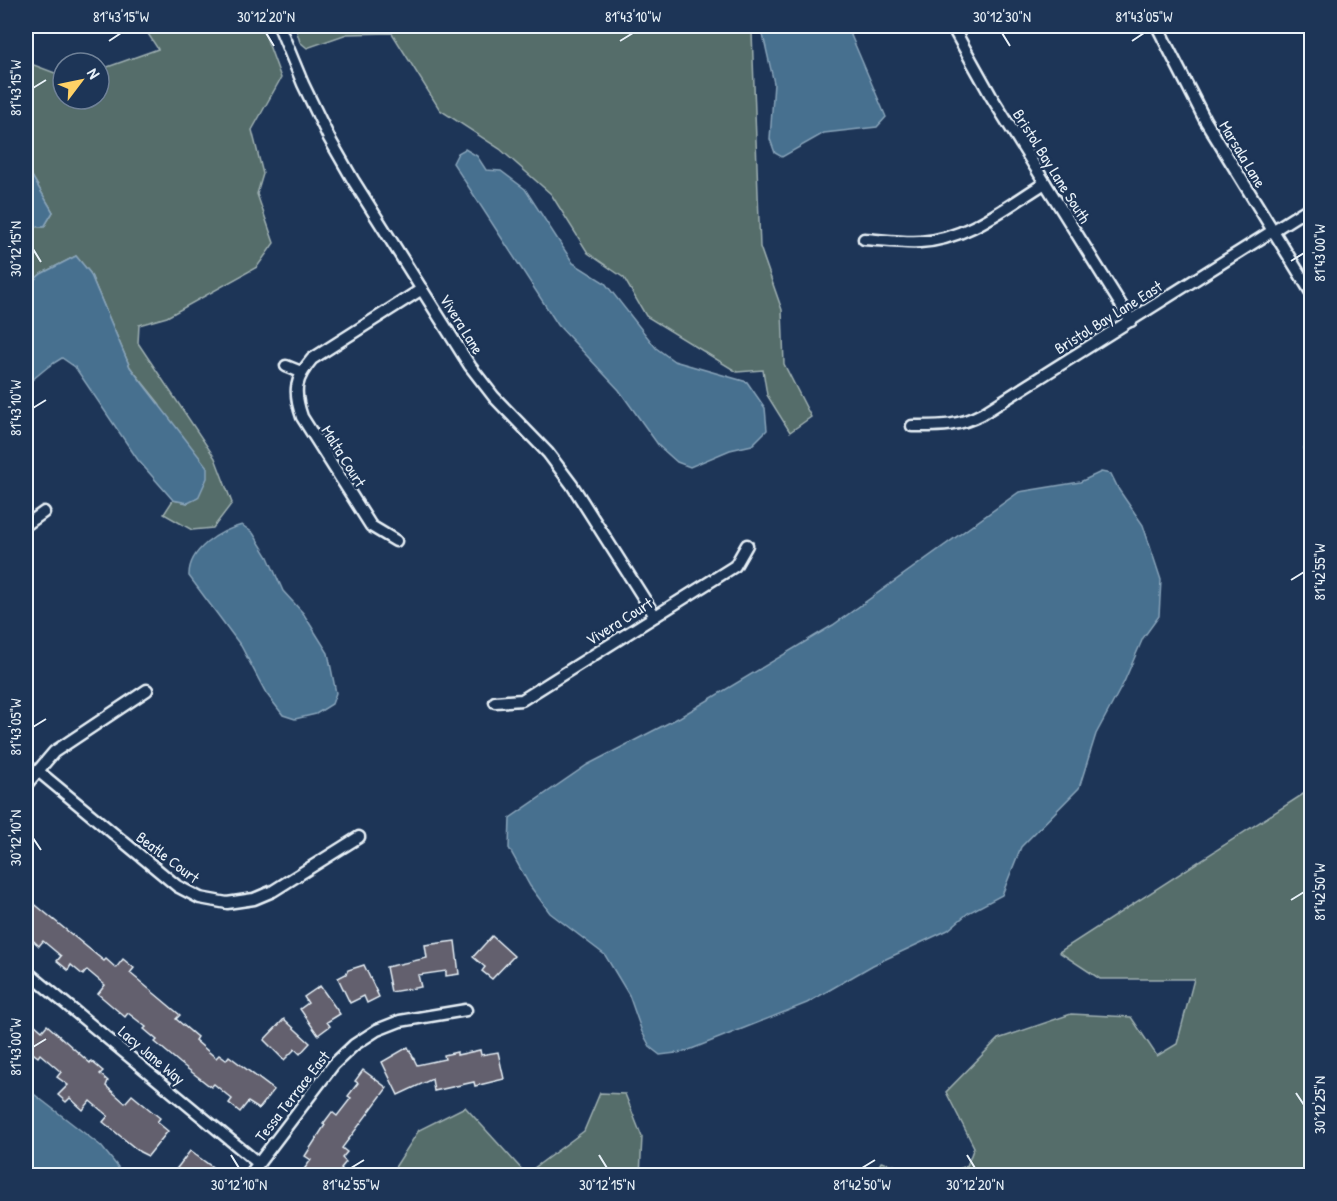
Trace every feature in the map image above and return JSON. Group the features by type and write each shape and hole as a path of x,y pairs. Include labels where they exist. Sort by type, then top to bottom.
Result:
{"street":[{"name":"Vivera Lane","path":"279,26 329,138 470,366 494,397 548,453 572,485 656,616"},
{"name":"Bristol Bay Lane South","path":"952,26 991,96 1131,321"},
{"name":"Marsala Lane","path":"1157,26 1205,120 1311,294"},
{"path":"864,239 920,242 945,238 969,230 1045,183"},
{"name":"Bristol Bay Lane East","path":"912,426 950,426 966,422 1131,321 1311,206"},
{"path":"286,366 301,372 312,359 422,289"},
{"name":"Malta Court","path":"301,372 296,388 302,417 371,526 396,541"},
{"path":"26,525 44,512"},
{"name":"Vivera Court","path":"495,702 522,700 735,566 747,545"},
{"path":"26,784 54,752 147,690"},
{"name":"Beatle Court","path":"38,771 177,886 200,898 227,903 254,899 273,891 359,837"},
{"name":"Lacy Jane Way","path":"26,971 258,1163"},
{"name":"Tessa Terrace East","path":"249,1176 334,1064 354,1045 377,1030 400,1021 466,1010"}],"green space":[{"path":"143,26 262,26 281,78 252,130 263,174 257,194 274,243 257,267 167,317 139,325 138,343 215,458 232,503 213,528 192,530 164,514 173,500 188,503 159,403 130,367 90,273 76,256 41,274 26,287 26,226 44,227 53,212 26,166 26,62 51,71 51,111 111,111 111,66 158,49"},
{"path":"295,26 750,26 760,247 782,310 784,364 811,417 790,432 767,395 763,370 737,372 646,316 624,278 588,253 551,194 500,149 440,110 392,33 347,34 307,48 300,42"},
{"path":"1311,789 1311,1175 942,1175 967,1166 974,1147 946,1092 998,1039 1071,1014 1131,1017 1157,1056 1177,1044 1194,979 1100,979 1059,952"},
{"path":"600,1093 625,1094 642,1137 640,1175 390,1175 419,1130 465,1107 526,1174 584,1131"},
{"path":"881,1162 932,1175 874,1175"}],"water":[{"path":"761,26 847,26 886,117 877,127 824,133 782,157 775,153 770,139 774,83"},
{"path":"465,149 477,156 486,170 501,171 525,189 573,263 605,283 656,348 674,361 747,382 765,408 767,430 752,445 730,450 690,467 677,462 659,446 619,390 558,325 453,163 458,153"},
{"path":"26,166 53,212 44,227 26,226"},
{"path":"76,256 90,273 130,367 207,467 207,478 198,498 188,503 173,500 138,460 75,367 62,358 26,385 26,287 41,274"},
{"path":"1101,472 1111,474 1143,525 1161,580 1159,616 1143,638 1124,682 1096,734 1079,788 1021,847 1002,895 968,913 948,930 873,965 807,1003 684,1052 660,1055 651,1048 642,1032 629,995 605,955 550,913 530,886 509,848 510,818 587,765 680,717 833,625 1019,492 1080,482"},
{"path":"242,525 253,533 268,557 283,591 303,613 328,653 336,693 332,704 316,714 295,719 283,715 266,693 241,646 189,576 194,558 206,543"},
{"path":"26,1088 101,1146 118,1167 118,1175 26,1175"}],"building":[{"path":"26,897 104,961 106,959 116,968 123,959 134,968 130,973 180,1015 176,1019 197,1037 195,1040 216,1058 219,1055 226,1060 229,1056 274,1090 259,1109 248,1102 240,1112 229,1103 232,1099 214,1084 211,1087 155,1042 157,1040 144,1029 146,1027 128,1013 125,1017 98,994 105,985 87,970 83,975 71,965 68,970 57,961 61,956 43,941 39,946 26,934"},
{"path":"492,936 514,956 492,979 482,971 485,967 473,957"},
{"path":"455,941 459,974 446,976 446,971 418,975 421,987 391,992 386,967 427,958 425,945"},
{"path":"364,965 379,997 367,1003 364,996 350,1003 338,978 346,974 348,970"},
{"path":"320,986 340,1014 327,1022 330,1026 318,1035 300,1009 308,1003 304,997"},
{"path":"26,1017 42,1031 47,1025 90,1063 91,1061 103,1071 100,1074 108,1081 106,1086 125,1103 132,1095 160,1118 157,1122 168,1131 148,1156 103,1122 108,1116 90,1101 83,1110 70,1098 66,1102 58,1095 68,1085 57,1077 61,1072 40,1054 38,1057 26,1048"},
{"path":"284,1019 310,1043 300,1054 295,1049 284,1060 264,1040"},
{"path":"408,1047 417,1065 445,1059 444,1055 457,1052 457,1055 480,1050 481,1055 498,1052 504,1079 475,1086 474,1082 434,1091 432,1079 398,1095 382,1062"},
{"path":"363,1070 387,1088 342,1148 347,1152 342,1158 346,1162 342,1169 337,1176 299,1176 311,1160 305,1156 325,1125 323,1124 332,1112 337,1116 351,1098 348,1096 358,1083 355,1081"},
{"path":"190,1151 215,1169 210,1176 171,1176"}]}
